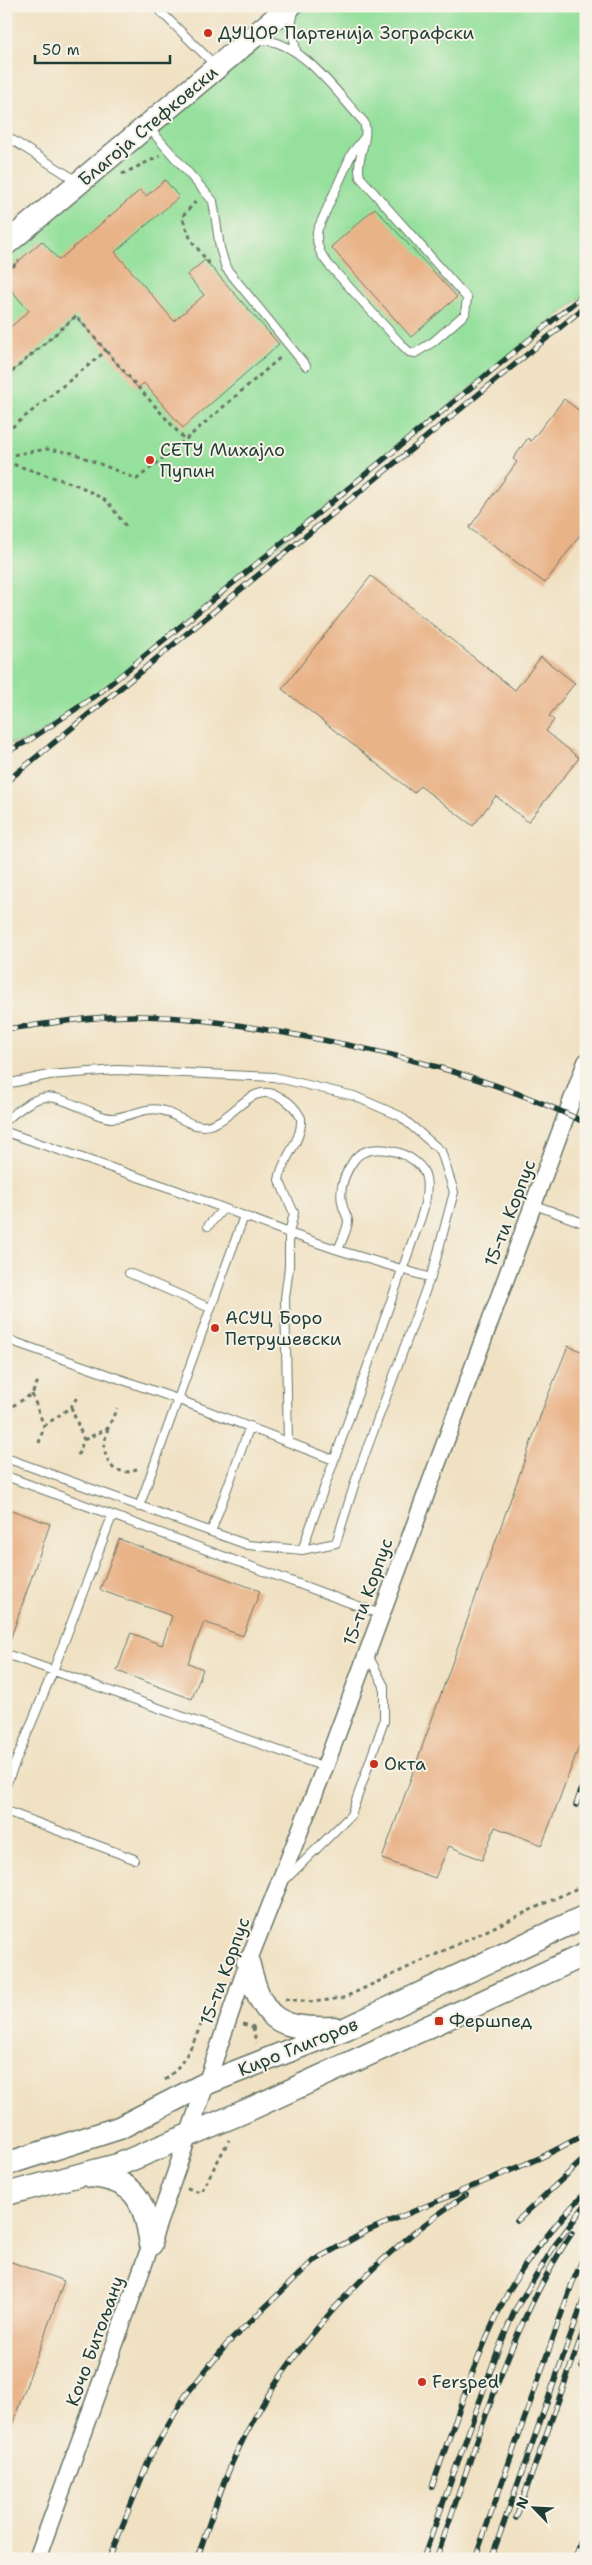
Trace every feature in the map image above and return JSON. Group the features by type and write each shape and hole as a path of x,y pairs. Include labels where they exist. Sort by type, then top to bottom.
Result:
{"street":[{"name":"Благоја Стефковски","path":"13,252 80,183 290,6"},
{"name":"15-ти Корпус","path":"188,2136 248,1962 325,1767 380,1614 535,1206 586,1062"},
{"name":"Киро Глигоров","path":"6,2164 119,2128 206,2084 347,2028 586,1916"},
{"name":"Киро Глигоров","path":"6,2194 84,2176 118,2165 248,2110 586,1954"},
{"path":"248,1962 255,1989 267,2011 292,2026 347,2028"},
{"name":"Кочо Битољану","path":"37,2559 188,2136"},
{"path":"84,2176 113,2180 133,2191 148,2222 151,2244"}],"lane":[{"path":"156,6 217,68"},
{"path":"295,6 291,26 296,50"},
{"path":"239,49 262,40 278,42 296,50 364,122 366,130 364,138 357,166 360,177 467,298 465,314 428,346 415,353 409,352 403,346 336,272 321,255 317,244 317,231 352,153 364,138"},
{"path":"148,126 213,201 220,248 226,268 306,366"},
{"path":"6,136 80,183"},
{"path":"6,1091 10,1084 49,1075 117,1070 278,1078 354,1096 400,1116 441,1151 454,1192 431,1278 358,1473 336,1543 302,1550 248,1545 6,1458"},
{"path":"273,1094 278,1078"},
{"path":"6,1120 31,1100 41,1096 61,1098 103,1118 113,1118 149,1110 160,1110 203,1126 215,1123 250,1098 261,1093 273,1094 288,1102 301,1118 298,1136 286,1156 279,1180 294,1212 289,1234 289,1267 284,1298 288,1442"},
{"path":"6,1132 244,1216 289,1234 431,1278"},
{"path":"302,1550 427,1194 426,1176 412,1158 391,1149 372,1149 354,1158 341,1184 342,1205 348,1221 338,1250"},
{"path":"535,1206 586,1224"},
{"path":"208,1226 223,1209"},
{"path":"139,1507 244,1216"},
{"path":"129,1273 210,1308"},
{"path":"6,1339 177,1399 334,1460"},
{"path":"211,1532 250,1426"},
{"path":"6,1476 380,1614"},
{"path":"6,1785 53,1671 112,1516"},
{"path":"279,1886 330,1839 351,1815 384,1721 384,1686 367,1652"},
{"path":"6,1654 325,1767"},
{"path":"6,1811 134,1859"}],"path":[{"path":"118,176 160,156 166,162"},
{"path":"195,198 197,200 182,216 191,240 212,268"},
{"path":"6,272 13,252"},
{"path":"6,377 76,316 185,440"},
{"path":"6,432 106,351"},
{"path":"6,456 47,448 73,453 137,479 287,352"},
{"path":"6,462 80,486 108,502 127,528"},
{"path":"6,1410 32,1394 39,1379"},
{"path":"32,1394 44,1426 39,1444"},
{"path":"44,1426 71,1408 79,1394"},
{"path":"71,1408 84,1440"},
{"path":"117,1408 108,1428 103,1446 107,1462 115,1470 128,1472 141,1468 158,1454"},
{"path":"77,1457 84,1440 108,1428"},
{"path":"228,2020 253,2027 278,1998 313,2002 343,1998 586,1884"},
{"path":"163,2082 186,2056 198,2034 205,2012"}],"green space":[{"path":"300,6 586,6 586,293 98,694 28,741 6,744 6,259"}],"building":[{"path":"165,180 179,197 115,252 174,321 204,295 187,275 205,260 279,344 183,428 144,383 138,388 76,316 6,377 6,331 29,311 6,284 6,272 42,241 59,260 140,190 146,196"},
{"path":"375,208 457,297 411,337 331,247"},
{"path":"564,399 586,416 586,527 545,583 469,528 517,462 513,459 528,438 531,441"},
{"path":"371,576 515,690 541,657 575,683 549,716 554,720 546,731 579,758 528,822 496,796 473,826 420,786 414,793 282,689"},
{"path":"568,1346 586,1353 586,1728 542,1845 495,1827 482,1860 449,1846 435,1878 382,1859 545,1403"},
{"path":"6,1508 50,1524 9,1643 6,1642"},
{"path":"119,1539 260,1591 243,1636 204,1622 188,1663 203,1669 192,1699 117,1671 131,1633 162,1645 172,1616 100,1590"},
{"path":"6,2260 64,2281 8,2436 6,2435"}],"railway":[{"path":"6,752 28,741 98,694 586,293"},
{"path":"6,782 586,306"},
{"path":"6,1029 119,1016 192,1019 248,1027 324,1040 401,1057 514,1092 586,1123"},
{"path":"576,1805 586,1776"},
{"path":"109,2559 151,2455 185,2396 227,2344 313,2261 367,2231 542,2157 586,2134"},
{"path":"517,2221 586,2157"},
{"path":"432,2487 474,2370 503,2302 520,2272 540,2244 586,2192"},
{"path":"197,2559 235,2456 255,2418 278,2381 304,2345 364,2277 397,2247 466,2195"},
{"path":"423,2559 498,2350 515,2310 555,2245 586,2204"},
{"path":"436,2559 479,2433 511,2349 549,2270 572,2233"},
{"path":"475,2559 572,2284 586,2251"},
{"path":"491,2559 586,2293"},
{"path":"516,2518 586,2324"},
{"path":"582,2367 586,2357"},
{"path":"575,2559 586,2526"}],"place":[{"name":"ДУЦОР Партенија Зографски","path":"208,33"},
{"name":"СЕТУ Михајло Пупин","path":"150,460"},
{"name":"АСУЦ Боро Петрушевски","path":"215,1328"},
{"name":"Окта","path":"374,1764"},
{"name":"Фершпед","path":"439,2021"},
{"name":"Fersped","path":"422,2382"}]}
